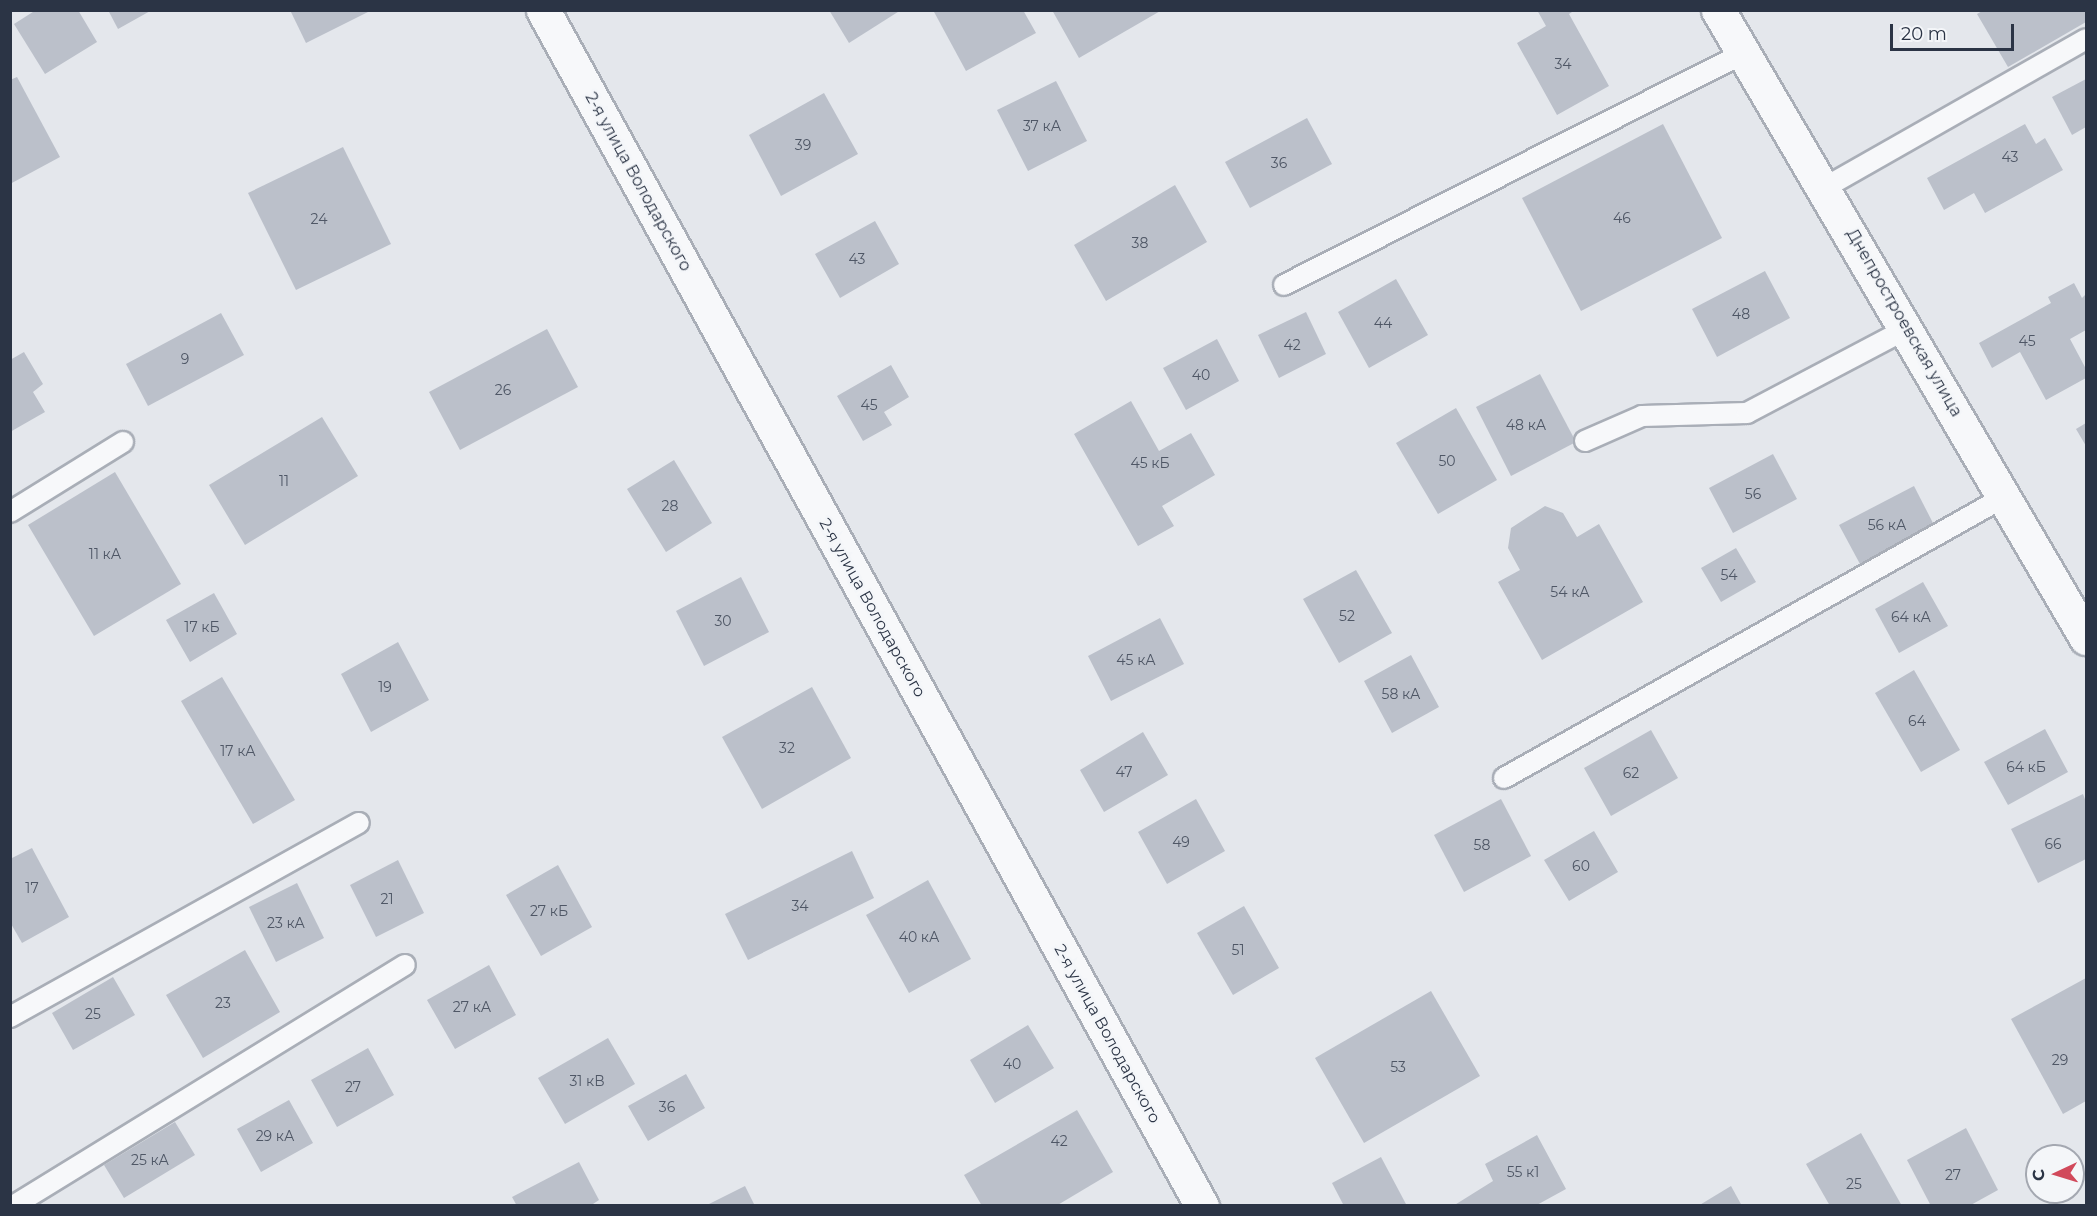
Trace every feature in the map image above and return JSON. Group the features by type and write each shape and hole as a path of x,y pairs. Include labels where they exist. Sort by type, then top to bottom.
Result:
{"street":[{"name":"2-я улица Володарского","path":"543,10 1202,1206"},
{"name":"Днепростроевская улица","path":"1718,10 2006,496 2077,600 2086,638"}],"lane":[{"path":"1824,188 2086,39"},
{"path":"1284,285 1742,54"},
{"path":"1585,441 1642,416 1747,413 1906,329"},
{"path":"10,512 123,442"},
{"path":"1504,778 2006,496"},
{"path":"10,1017 359,823"},
{"path":"13,1206 405,965"}],"building":[{"path":"36,10 78,10 97,42 45,74 14,24"},
{"path":"108,10 152,10 118,29"},
{"path":"290,10 372,10 306,43"},
{"path":"829,10 901,10 849,43"},
{"path":"933,10 1023,10 1036,33 966,71"},
{"path":"1052,10 1162,10 1079,58"},
{"path":"1537,10 1575,10 1569,14 1609,86 1557,115 1517,43 1546,26"},
{"path":"1984,10 2086,10 2086,22 2008,67 1977,14"},
{"path":"17,77 60,157 10,184 10,80"},
{"path":"2086,79 2086,127 2072,135 2052,97"},
{"path":"1056,81 1087,141 1028,171 997,110"},
{"path":"824,93 858,154 781,196 749,135"},
{"path":"1307,118 1332,164 1250,208 1225,162"},
{"path":"1663,124 1722,238 1581,311 1522,198"},
{"path":"2025,124 2036,144 2045,138 2063,170 1985,213 1974,193 1944,210 1927,178"},
{"path":"343,147 391,244 296,290 248,193"},
{"path":"1175,185 1207,242 1106,301 1074,245"},
{"path":"875,221 899,264 840,298 815,254"},
{"path":"1765,271 1790,318 1717,357 1692,309"},
{"path":"1396,279 1428,335 1369,368 1338,312"},
{"path":"2074,283 2082,298 2086,294 2086,330 2070,339 2086,369 2086,378 2046,400 2020,352 1992,368 1979,343 2051,303 2048,297"},
{"path":"1306,312 1326,354 1279,378 1258,335"},
{"path":"221,313 244,355 148,406 126,364"},
{"path":"547,329 578,387 460,450 429,392"},
{"path":"1217,339 1239,381 1186,410 1163,368"},
{"path":"24,352 43,384 33,392 45,412 10,432 10,360"},
{"path":"891,365 909,397 884,412 892,425 863,441 837,396"},
{"path":"1540,374 1576,442 1511,476 1476,407"},
{"path":"1131,401 1159,451 1191,433 1215,475 1162,506 1174,526 1138,546 1074,434"},
{"path":"1456,408 1497,480 1438,514 1396,443"},
{"path":"322,417 358,476 245,545 209,485"},
{"path":"2086,423 2086,446 2076,429"},
{"path":"1773,454 1797,499 1733,533 1709,488"},
{"path":"674,460 712,523 666,552 627,489"},
{"path":"115,472 181,584 94,636 28,525"},
{"path":"1914,486 1934,525 1860,564 1839,525"},
{"path":"1545,506 1563,513 1577,537 1599,524 1643,602 1542,660 1498,582 1520,570 1508,548 1511,528"},
{"path":"1736,548 1756,582 1721,602 1701,568"},
{"path":"1356,570 1392,633 1339,663 1303,599"},
{"path":"741,577 769,632 704,666 676,611"},
{"path":"1923,582 1948,626 1899,653 1875,609"},
{"path":"214,593 237,634 190,662 166,620"},
{"path":"1160,618 1184,664 1111,701 1088,656"},
{"path":"398,642 429,700 371,732 341,674"},
{"path":"1411,655 1439,707 1392,733 1364,681"},
{"path":"1914,670 1960,750 1921,772 1875,693"},
{"path":"222,677 295,800 253,824 181,701"},
{"path":"812,687 851,758 762,809 722,737"},
{"path":"2045,729 2068,772 2008,805 1984,762"},
{"path":"1651,730 1678,778 1611,816 1584,768"},
{"path":"1143,732 1168,775 1104,812 1080,770"},
{"path":"2083,794 2086,802 2086,859 2038,883 2011,829"},
{"path":"1196,799 1225,851 1167,884 1138,832"},
{"path":"1501,799 1531,856 1464,892 1434,835"},
{"path":"1594,831 1618,872 1569,901 1544,860"},
{"path":"32,848 69,917 22,943 10,922 10,859"},
{"path":"852,851 874,898 748,960 725,914"},
{"path":"398,860 424,913 376,937 350,885"},
{"path":"558,865 592,927 541,956 506,895"},
{"path":"928,880 971,959 909,993 866,915"},
{"path":"297,883 324,938 276,962 249,907"},
{"path":"1244,906 1279,968 1233,995 1197,933"},
{"path":"245,950 280,1012 203,1058 166,995"},
{"path":"489,965 516,1015 455,1049 427,1000"},
{"path":"113,977 135,1015 73,1050 52,1013"},
{"path":"2086,978 2086,1101 2063,1114 2011,1019"},
{"path":"1431,991 1480,1076 1364,1143 1315,1058"},
{"path":"1028,1025 1054,1068 995,1103 970,1060"},
{"path":"608,1038 635,1084 565,1124 538,1078"},
{"path":"368,1048 394,1095 337,1127 311,1080"},
{"path":"686,1074 705,1108 648,1141 628,1106"},
{"path":"289,1100 313,1143 261,1172 237,1129"},
{"path":"1077,1110 1113,1172 1056,1206 982,1206 964,1175"},
{"path":"175,1122 195,1155 124,1198 104,1165"},
{"path":"1966,1128 1998,1190 1969,1206 1931,1206 1907,1160"},
{"path":"1861,1133 1902,1206 1830,1206 1806,1164"},
{"path":"1537,1135 1566,1189 1535,1206 1453,1206 1493,1181 1485,1164"},
{"path":"1381,1157 1407,1206 1344,1206 1332,1183"},
{"path":"579,1162 599,1200 590,1206 517,1206 512,1197"},
{"path":"745,1186 755,1206 705,1206"},
{"path":"1731,1186 1742,1206 1698,1206"}]}
